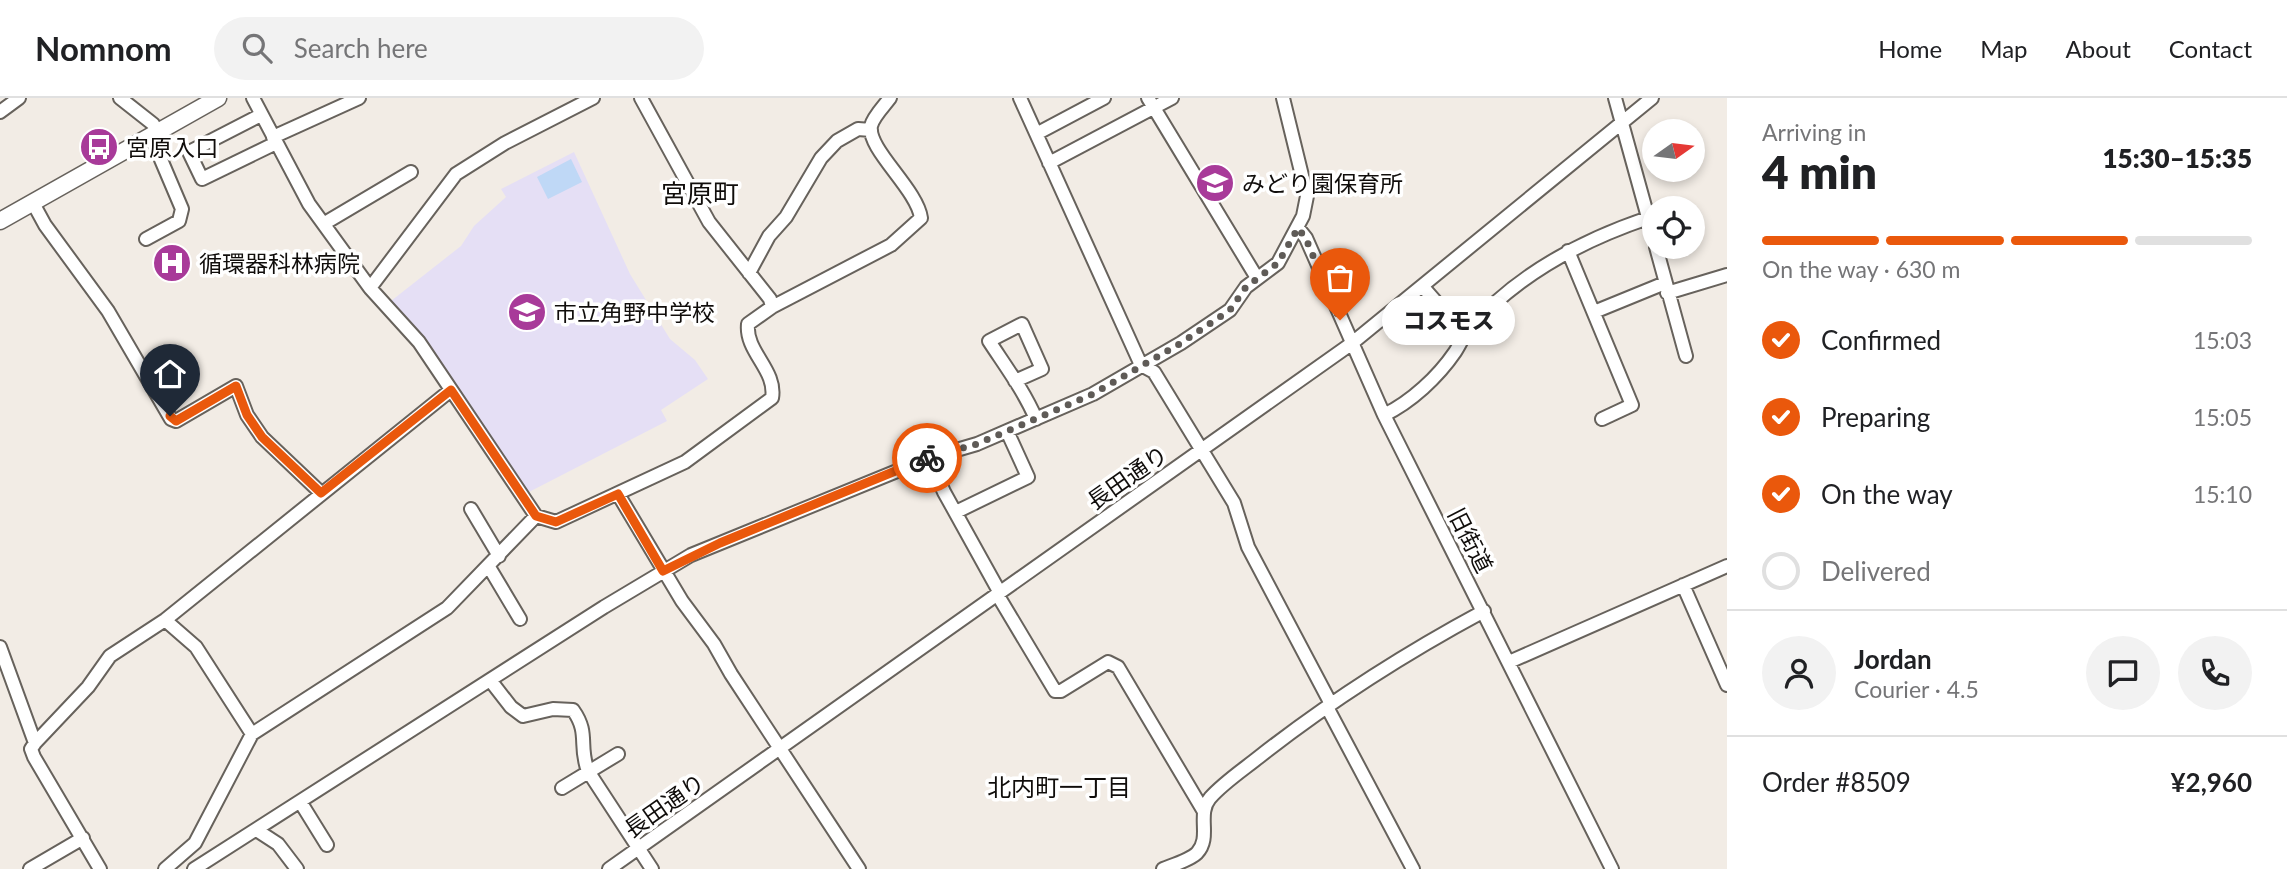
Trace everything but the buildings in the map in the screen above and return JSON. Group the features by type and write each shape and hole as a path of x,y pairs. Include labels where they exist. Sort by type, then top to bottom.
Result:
{"main road":[{"path":"0,221 218,98"}],"street":[{"path":"0,112 19,98"},
{"path":"120,98 153,124 182,209 179,221 146,239"},
{"path":"253,98 309,204 370,288 405,325 536,516 556,522 685,461 772,398 774,384 747,335 748,324 772,307 891,245 921,218 907,185 876,143 871,130 871,124 890,98"},
{"path":"261,115 189,152 202,179 359,98"},
{"path":"370,288 457,174 505,143 593,98"},
{"path":"641,98 709,222 770,299 772,307"},
{"path":"1020,98 1141,365 1154,372 1234,503 1248,547 1413,869"},
{"path":"1038,134 1104,98"},
{"path":"1049,163 1150,102 1171,98"},
{"path":"194,869 258,831 663,571 720,543 929,457 954,453 1093,394 1230,310 1257,278 1278,263 1298,228 1307,196 1283,98"},
{"path":"1615,98 1642,196"},
{"name":"長田通り","path":"609,869 1351,344 1652,98"},
{"path":"1150,102 1257,278"},
{"path":"749,273 769,236 786,216 821,159 836,141 858,129 871,130"},
{"path":"325,223 411,172"},
{"path":"33,203 44,225 108,311 171,419 176,421 236,386 247,415 262,437 321,493"},
{"path":"1384,415 1406,405 1455,353 1465,335 1489,309 1533,273 1609,231 1642,220"},
{"name":"旧街道","path":"1298,228 1306,239 1384,415 1612,869"},
{"path":"1569,251 1632,405 1602,419"},
{"path":"1659,259 1686,356"},
{"path":"1594,312 1666,288 1727,275"},
{"path":"1423,287 1465,335"},
{"path":"1015,381 1042,369 1022,324 989,341 1015,381 1027,397 1035,419"},
{"path":"100,869 34,757 32,749 35,743 88,687 110,656 165,620 451,390"},
{"path":"956,512 1028,477 1007,431"},
{"path":"929,457 998,594 1055,691 1061,691 1108,662 1118,667 1203,810 1205,837 1197,854 1163,869"},
{"path":"618,494 663,571 714,644 859,869"},
{"path":"471,509 499,556"},
{"path":"165,869 195,843 252,734 447,608 536,516"},
{"path":"1509,662 1727,566"},
{"path":"489,567 520,619"},
{"path":"1683,585 1727,685"},
{"path":"1203,810 1210,798 1241,772 1329,705 1437,636 1484,611"},
{"path":"165,620 196,647 252,734"},
{"path":"0,647 35,743"},
{"path":"490,680 511,707 523,716 553,709 573,710 584,730 583,753 588,771 622,827 652,869"},
{"path":"562,788 618,754"},
{"path":"301,803 327,845"},
{"path":"258,831 278,844 298,869"},
{"path":"30,869 83,838"}],"shaded area":[{"name":"市立角野中学校","path":"574,152 630,274 670,339 695,360 708,379 661,410 667,421 527,493 411,323 391,301 461,246 474,226 506,197 501,189"}],"water":[{"path":"571,159 582,182 548,199 537,177"}],"way so far":[{"path":"927,458 954,453 1093,394 1181,343 1230,310 1246,287 1278,263 1298,228 1306,239 1340,320"}],"place":[{"name":"宮原入口","path":"99,147"},
{"name":"みどり園保育所","path":"1215,183"},
{"name":"循環器科林病院","path":"172,263"},
{"name":"市立角野中学校","path":"527,312"},
{"name":"コスモス","path":"1340,320"}],"district":[{"name":"宮原町","path":"700,193"},
{"name":"北内町一丁目","path":"1059,786"}],"route":[{"path":"170,416 176,421 236,386 247,415 262,437 282,453 321,493 451,390 536,516 556,522 618,494 663,571 691,555 833,499 927,458"}]}
